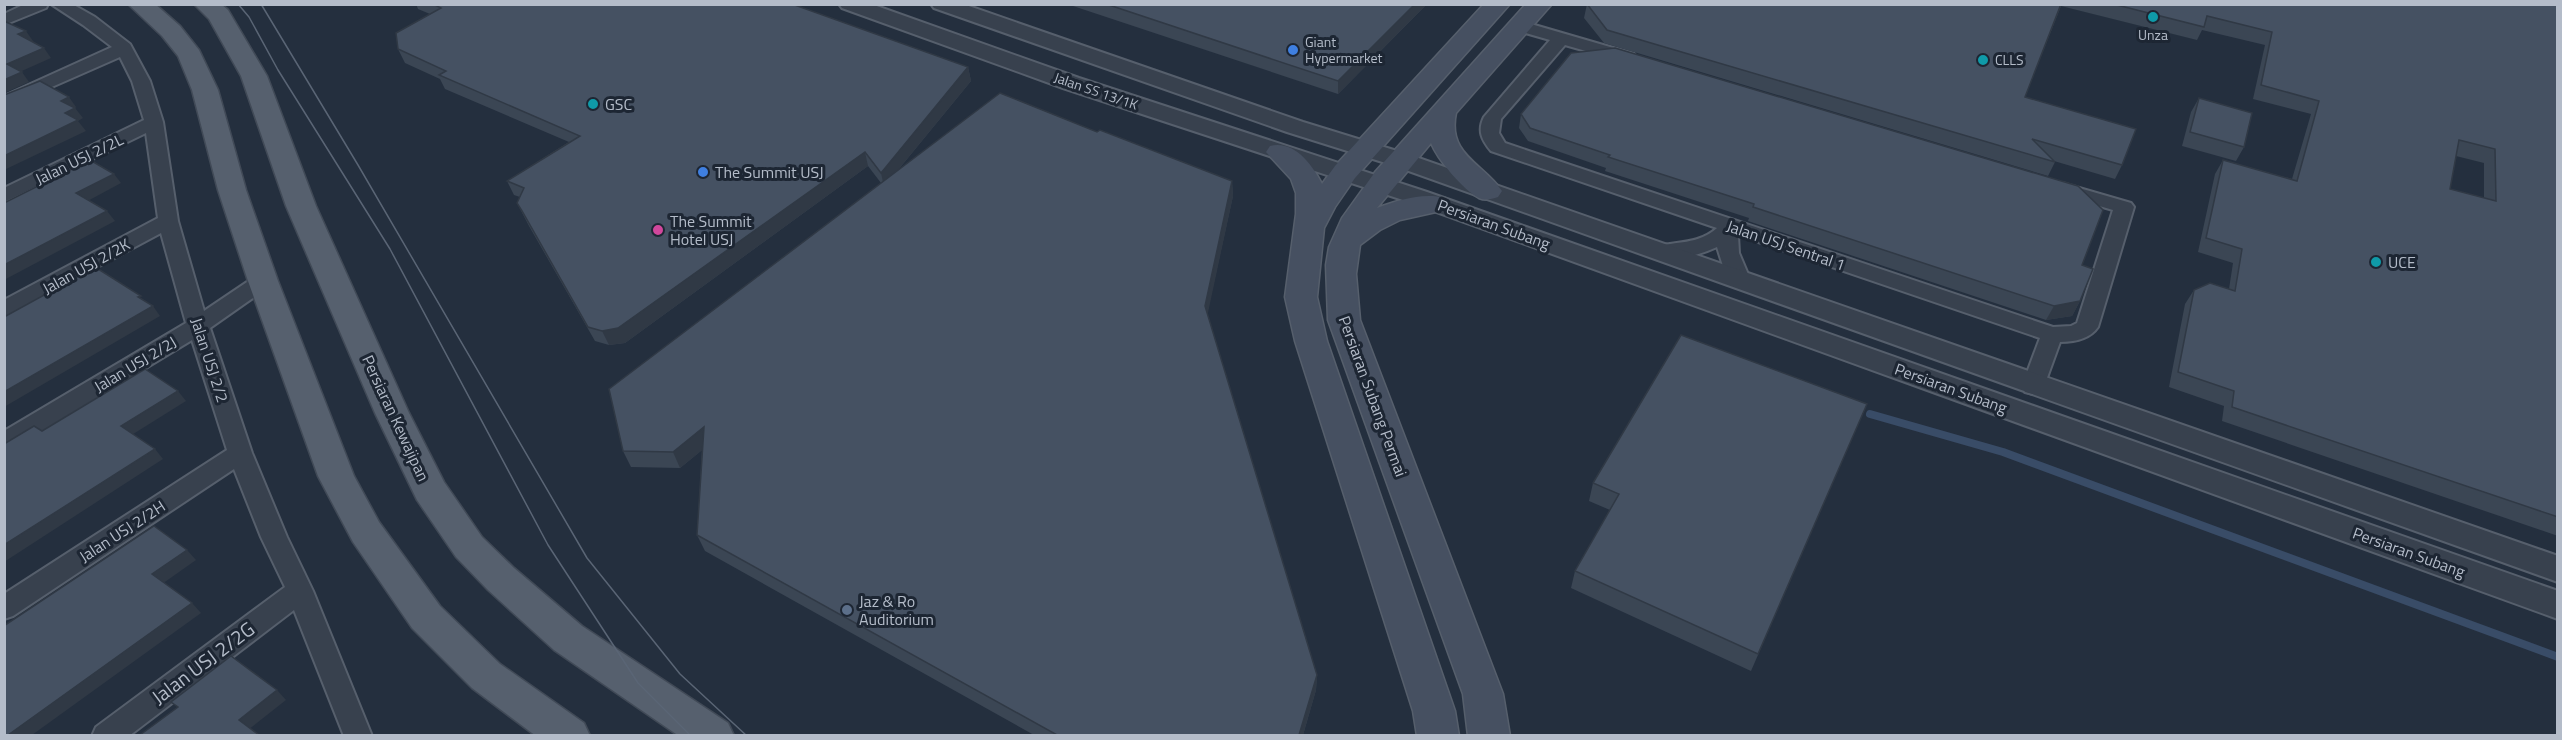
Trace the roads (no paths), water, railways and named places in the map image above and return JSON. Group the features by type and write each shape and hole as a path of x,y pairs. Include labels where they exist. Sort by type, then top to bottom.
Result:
{"main road":[{"path":"140,4 171,31 190,55 206,90 232,190 263,281 336,476 366,532 426,617 486,676 569,735"},
{"name":"Persiaran Kewajipan","path":"206,4 219,15 254,76 301,206 392,413 430,490 470,547 501,579 568,638 713,735"},
{"path":"1309,228 1321,206 1345,172 1498,4"},
{"name":"Persiaran Subang Permai","path":"1489,735 1483,694 1344,320 1339,290 1340,267 1352,226 1381,184 1540,4"},
{"path":"1443,112 1438,124 1440,138 1460,165 1488,191"},
{"path":"1280,152 1304,174 1312,198 1301,297 1311,341 1434,711 1438,735"},
{"path":"1347,241 1361,228 1394,210 1436,204"}],"street":[{"path":"4,20 40,4"},
{"name":"Jalan USJ 2/2","path":"58,4 89,21 124,48 141,81 154,122 168,221 198,327 240,453 274,537 300,591 358,735"},
{"name":"Jalan SS 13/1K","path":"849,4 1071,84 1345,172"},
{"name":"Jalan SS 13/1K","path":"941,4 1366,149"},
{"path":"1521,26 1642,62"},
{"name":"Jalan USJ Sentral 1","path":"1561,38 1492,117 1489,124 1491,140 1498,147 2052,334 2067,335 2080,332 2087,327 2124,207 2046,184"},
{"path":"4,103 124,48"},
{"name":"Jalan USJ 2/2L","path":"4,196 154,122"},
{"name":"Persiaran Subang","path":"1366,149 1739,279 2033,386 2558,569"},
{"name":"Persiaran Subang","path":"1345,172 2558,605"},
{"name":"Jalan USJ 2/2K","path":"4,310 168,221"},
{"path":"1661,252 1692,248 1713,242 1721,238 1729,226"},
{"path":"1729,226 1727,246 1730,261 1739,279"},
{"name":"Jalan USJ 2/2J","path":"4,443 198,327 263,281"},
{"path":"2033,386 2052,334"},
{"name":"Jalan USJ 2/2H","path":"4,608 240,453"},
{"name":"Jalan USJ 2/2G","path":"106,735 300,591"}],"waterway":[{"path":"1870,414 2003,452 2558,657"}],"tram line":[{"path":"238,4 249,17 278,70 390,249 548,545 638,683 691,736"},
{"path":"261,4 358,165 587,558 680,674 747,736"}],"place":[{"name":"Unza","path":"2153,17"},
{"name":"Giant Hypermarket","path":"1293,50"},
{"name":"CLLS","path":"1983,60"},
{"name":"GSC","path":"593,104"},
{"name":"The Summit USJ","path":"703,172"},
{"name":"The Summit Hotel USJ","path":"658,230"},
{"name":"UCE","path":"2376,262"},
{"name":"Jaz & Ro Auditorium","path":"847,610"}]}
